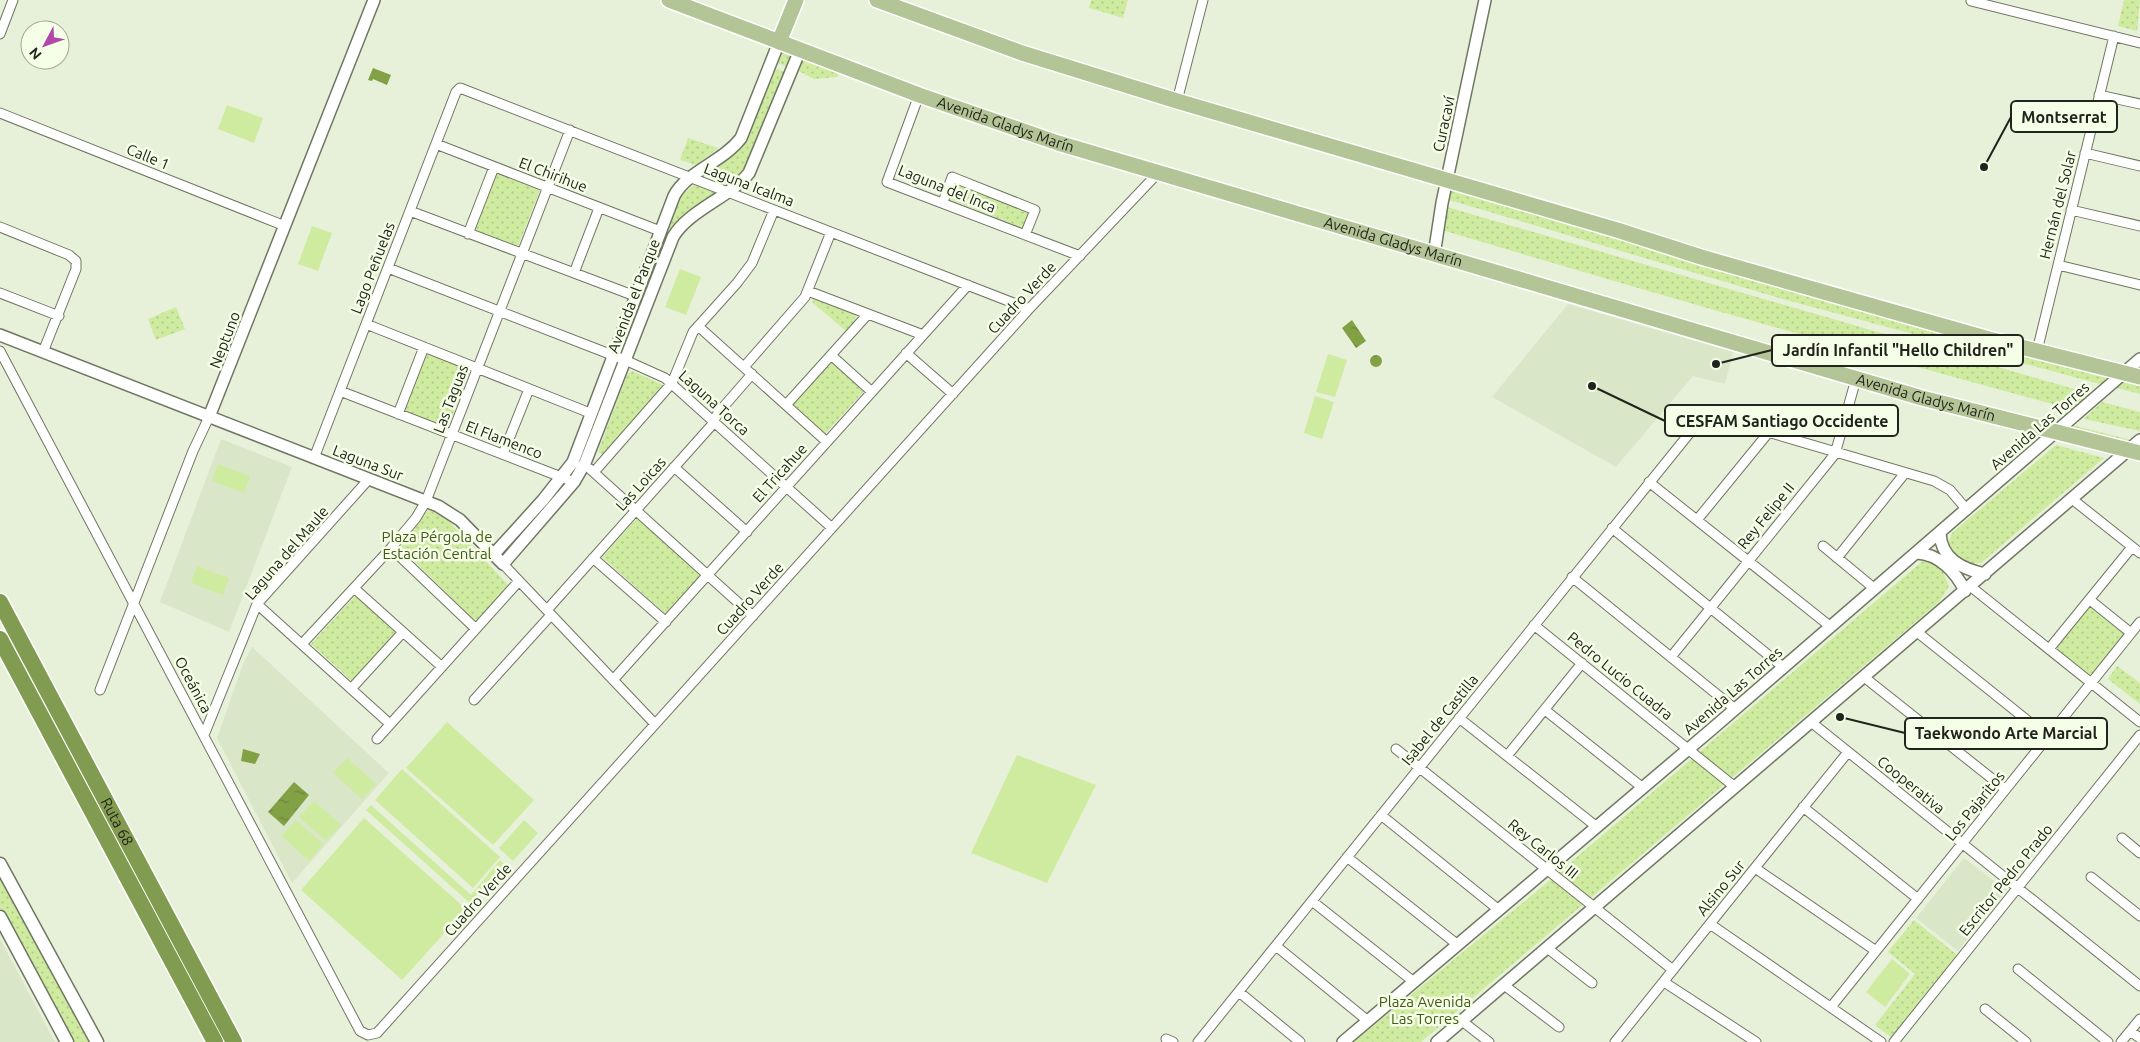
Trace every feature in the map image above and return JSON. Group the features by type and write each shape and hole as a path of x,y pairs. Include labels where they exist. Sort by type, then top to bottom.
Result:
{"highway":[{"name":"Ruta 68","path":"0,602 234,1042"},
{"name":"Ruta 68","path":"0,639 215,1042"}],"main road":[{"name":"Avenida Gladys Marín","path":"669,0 919,96 1013,128 1158,173 1856,379 2054,433 2136,447"},
{"path":"779,42 796,0"},
{"path":"877,0 1022,53 1177,101 1652,240 1701,257 2037,351 2140,377"},
{"path":"0,864 97,1042"},
{"path":"0,917 66,1042"}],"street":[{"path":"0,34 13,0"},
{"name":"Neptuno","path":"100,690 193,451 209,417 374,0"},
{"path":"1177,101 1203,0"},
{"name":"Curacaví","path":"1434,255 1436,233 1485,0"},
{"path":"1971,1 1998,4 2140,43"},
{"name":"Hernán del Solar","path":"2037,351 2114,36"},
{"name":"Avenida el Parque","path":"494,554 562,477 578,450 590,413 676,191 729,152 740,138 779,42"},
{"name":"Avenida el Parque","path":"503,564 574,482 584,463 675,233 682,225 744,180 756,162 800,50"},
{"name":"Laguna Icalma","path":"458,89 570,130 1029,309"},
{"name":"Lago Peñuelas","path":"314,458 458,89"},
{"path":"2099,95 2140,104"},
{"name":"Laguna del Inca","path":"919,96 887,182 1080,256"},
{"name":"Calle 1","path":"0,113 285,226"},
{"name":"Las Taguas","path":"302,644 391,548 416,518 426,501 570,130"},
{"name":"El Chirihue","path":"436,144 660,231"},
{"path":"2085,152 2140,166"},
{"path":"468,234 494,166"},
{"name":"Cuadro Verde","path":"360,1031 368,1035 376,1032 1029,309 1158,173"},
{"path":"943,202 952,177 1035,210 1025,235"},
{"path":"574,273 600,208"},
{"path":"594,472 672,383 690,338 698,326 748,269 774,210"},
{"path":"2071,210 2140,226"},
{"path":"410,211 635,296"},
{"path":"0,227 69,255 76,261 76,269 59,316 43,352"},
{"path":"744,367 802,302 831,232"},
{"path":"2058,265 2140,285"},
{"name":"Laguna Torca","path":"388,268 625,360 672,383 832,528"},
{"name":"El Tricahue","path":"613,680 968,285"},
{"path":"808,290 923,335"},
{"path":"0,292 59,316"},
{"path":"786,405 868,314"},
{"path":"366,324 590,413"},
{"path":"698,326 827,442"},
{"name":"Laguna Sur","path":"0,334 445,510 460,520 494,554 655,724"},
{"path":"398,414 424,347"},
{"name":"Oceánica","path":"0,351 360,1031"},
{"path":"906,353 953,394"},
{"path":"831,356 872,392"},
{"name":"Avenida Las Torres","path":"1344,1042 1689,749 2140,359"},
{"name":"Las Loicas","path":"474,700 549,613 593,558 714,421 752,374"},
{"name":"Rey Felipe II","path":"1671,657 1835,454 1856,379"},
{"path":"503,454 530,389"},
{"name":"El Flamenco","path":"340,391 574,482"},
{"name":"Isabel de Castilla","path":"1198,1042 1695,425 1705,418 1717,417 1769,432"},
{"path":"1697,520 1769,432 1835,454 1940,484 1950,490 1967,510"},
{"path":"1437,1042 1916,632 2136,447"},
{"path":"584,463 753,616"},
{"path":"674,467 747,532"},
{"path":"1837,558 1905,473"},
{"name":"Laguna del Maule","path":"204,736 257,604 369,479"},
{"path":"1649,482 1831,626"},
{"path":"2072,500 2140,553"},
{"path":"1612,528 1783,667"},
{"path":"1940,533 1942,546 1953,560 1966,569 1985,574"},
{"path":"1823,546 1875,588"},
{"path":"2049,649 2132,547"},
{"path":"391,548 476,629"},
{"path":"1917,553 1929,555 1949,568 1968,588 2049,649 2140,722"},
{"path":"593,558 666,622"},
{"path":"1572,577 1735,709"},
{"path":"377,739 519,581"},
{"path":"354,588 442,667"},
{"path":"2090,600 2131,633"},
{"path":"257,604 390,724"},
{"name":"Los Pajaritos","path":"1831,1008 2140,622"},
{"name":"Pedro Lucio Cuadra","path":"1534,625 1735,787"},
{"path":"351,689 403,632"},
{"path":"1916,632 2048,737"},
{"path":"1507,756 1582,663"},
{"path":"1864,677 2005,790"},
{"path":"1545,710 1642,788"},
{"path":"1459,718 1597,827"},
{"name":"Cooperativa","path":"1811,722 2140,986"},
{"name":"Escritor Pedro Prado","path":"1894,1042 2140,735"},
{"name":"Rey Carlos III","path":"1396,749 1673,970"},
{"name":"Alsino Sur","path":"1619,1041 1673,970 1848,752"},
{"path":"1803,807 1918,899"},
{"path":"1381,814 1499,910"},
{"path":"2122,838 2140,853"},
{"path":"1347,857 1458,945"},
{"path":"1755,868 1876,951"},
{"path":"2091,877 2140,916"},
{"path":"1312,901 1414,982"},
{"path":"1710,924 1881,1042"},
{"path":"1276,946 1368,1021"},
{"path":"1547,948 1592,983"},
{"path":"2018,969 2108,1042"},
{"path":"1664,982 1756,1042"},
{"path":"1504,985 1559,1027"},
{"path":"1239,992 1300,1042"},
{"path":"1985,1010 2026,1042"},
{"path":"2122,1042 2140,1019"},
{"path":"1462,1021 1489,1042"},
{"path":"2130,1031 2140,1038"}],"shaded area":[{"path":"1568,304 1733,352 1725,384 1693,376 1616,467 1492,397"},
{"path":"221,439 292,467 229,632 160,602"},
{"path":"252,647 389,773 292,883 217,738 243,664"},
{"path":"1964,858 2006,890 1958,951 1916,918"},
{"path":"0,939 55,1042 0,1042"}],"green space":[{"path":"1091,0 1128,0 1123,18 1089,8"},
{"path":"2124,0 2140,0 2137,31 2118,26"},
{"path":"781,47 796,54 789,68 775,62"},
{"path":"804,57 841,70 837,77 814,79 799,71"},
{"path":"778,69 783,71 785,77 745,172 729,184 708,176 710,170 741,148 772,71"},
{"path":"227,105 263,118 254,143 218,129"},
{"path":"688,138 718,148 696,165 680,160"},
{"path":"496,172 540,190 518,246 475,231"},
{"path":"955,183 1029,212 1023,228 949,199"},
{"path":"695,184 718,193 681,219 672,230 667,229 682,195"},
{"path":"1451,189 1989,347 2109,377 2100,384 1786,300 1449,200"},
{"path":"1447,207 2091,394 2075,410 1837,345 1600,277 1442,230"},
{"path":"312,226 332,233 318,271 298,264"},
{"path":"680,269 701,277 686,315 665,307"},
{"path":"814,298 855,314 856,320 847,332 812,302"},
{"path":"176,307 185,329 156,340 148,319"},
{"path":"426,352 470,369 447,430 403,413"},
{"path":"1328,354 1347,360 1335,397 1316,392"},
{"path":"832,361 864,391 825,434 793,404"},
{"path":"632,371 663,385 603,454 598,452 627,375"},
{"path":"2127,379 2140,383 2140,394 2117,388"},
{"path":"1315,396 1334,402 1322,439 1304,433"},
{"path":"2102,402 2140,412 2140,431 2084,419"},
{"path":"2068,424 2131,440 2127,444 2066,429"},
{"path":"2056,445 2104,458 1981,563 1961,563 1948,543 1952,533"},
{"path":"218,464 250,476 244,493 212,481"},
{"name":"Plaza Pérgola de Estación Central","path":"428,510 445,517 510,587 476,622 400,547"},
{"path":"638,517 702,574 666,614 602,557"},
{"name":"Plaza Avenida Las Torres","path":"1925,559 1941,567 1949,586 1939,602 1421,1042 1354,1042 1543,886"},
{"path":"197,566 229,578 223,595 191,583"},
{"path":"357,594 397,631 352,681 311,644"},
{"path":"2091,605 2125,632 2125,635 2093,674 2088,675 2058,650 2057,646"},
{"path":"2117,666 2140,683 2140,704 2108,679"},
{"path":"447,722 534,800 493,845 406,768"},
{"path":"1017,755 1096,785 1047,883 971,853"},
{"path":"347,758 376,784 362,799 333,773"},
{"path":"402,769 500,857 473,888 375,800"},
{"path":"314,801 341,825 326,841 299,817"},
{"path":"371,805 471,895 500,860 506,866 497,876 495,874 475,897 477,900 472,905 366,810"},
{"path":"364,818 466,909 402,980 301,890"},
{"path":"296,820 323,844 309,861 282,836"},
{"path":"524,820 538,833 513,861 499,848"},
{"path":"0,873 92,1042 74,1042 0,908"},
{"path":"1914,920 1957,955 1892,1038 1875,1025 1915,974 1888,952"},
{"path":"1892,959 1910,974 1885,1007 1866,992"}],"water":[{"path":"373,68 391,75 387,85 373,79 372,81 368,80"},
{"path":"1352,320 1366,341 1356,348 1342,328"},
{"path":"1374,355 1378,355 1382,361 1378,367 1374,367 1370,363 1370,359"},
{"path":"243,749 260,754 255,764 241,761"},
{"path":"294,782 309,795 284,826 268,812"}],"place":[{"name":"Montserrat","path":"1984,167"},
{"name":"Jardín Infantil \"Hello Children\"","path":"1716,364"},
{"name":"CESFAM Santiago Occidente","path":"1592,386"},
{"name":"Taekwondo Arte Marcial","path":"1840,717"}]}
